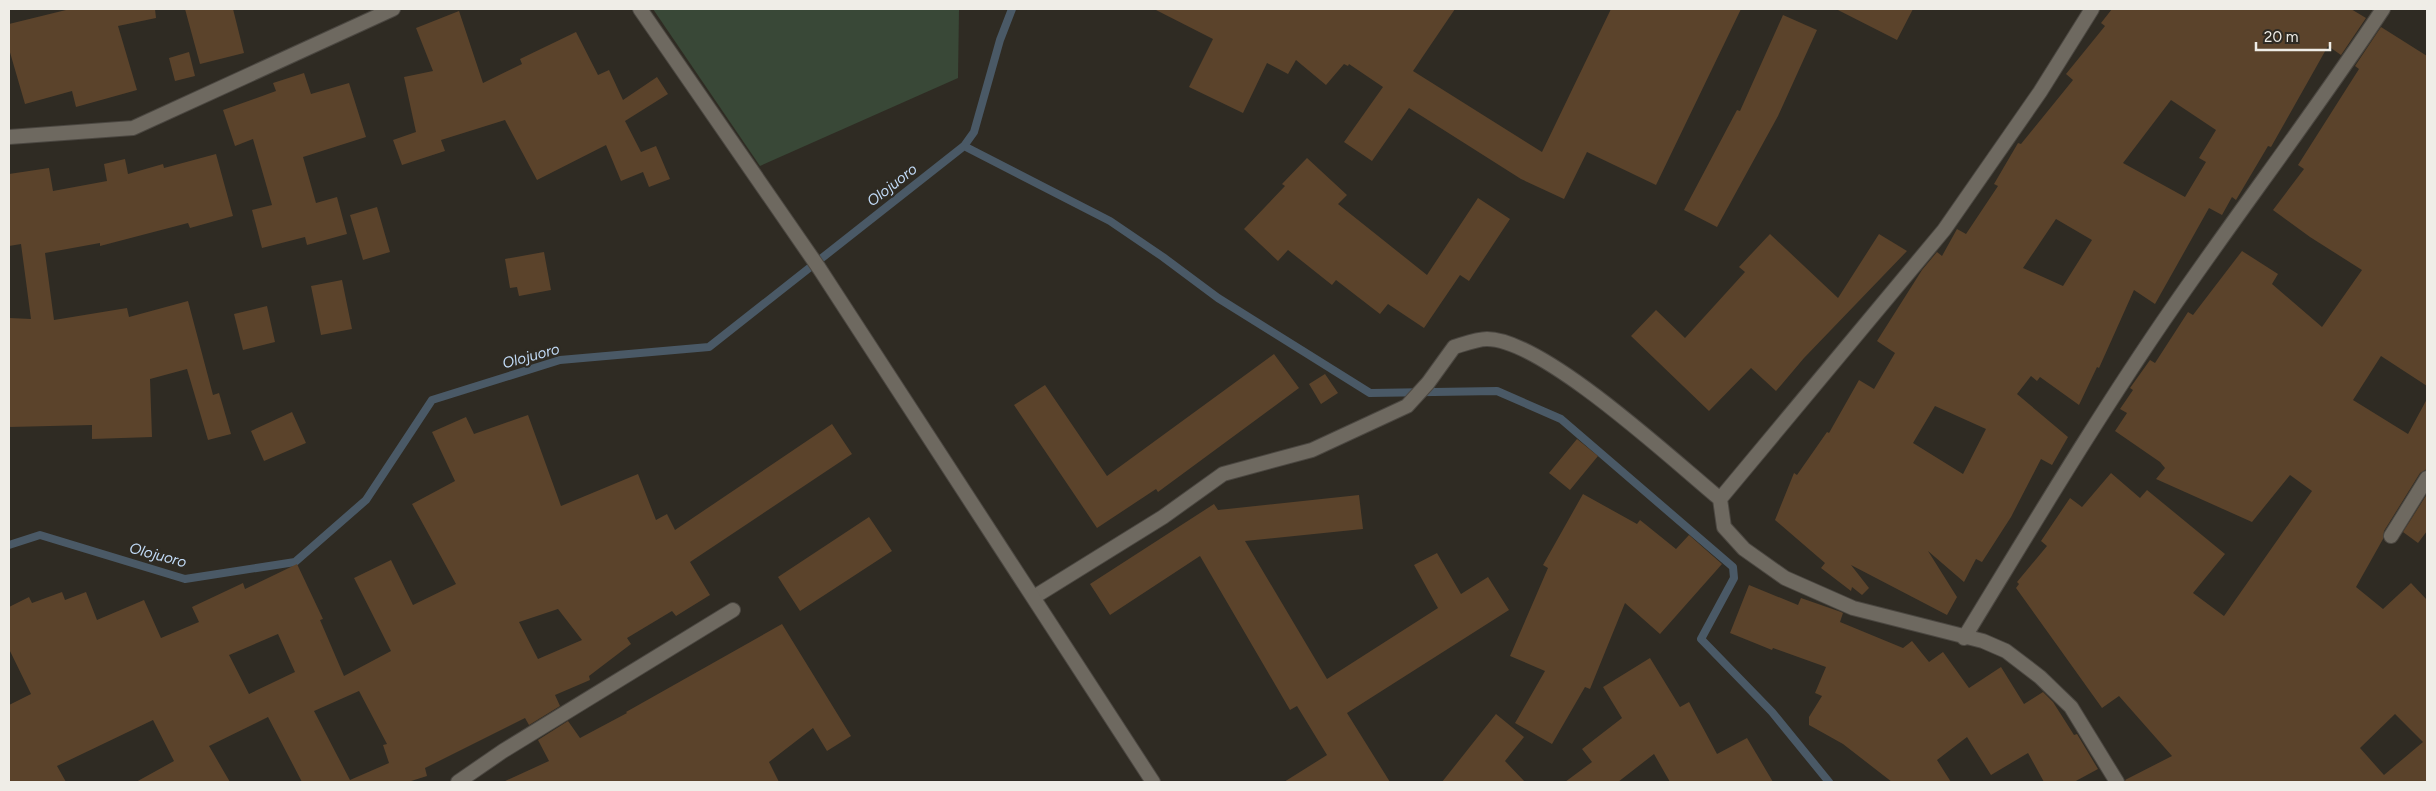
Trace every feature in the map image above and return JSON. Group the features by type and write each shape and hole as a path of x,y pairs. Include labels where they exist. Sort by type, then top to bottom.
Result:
{"street":[{"path":"9,137 133,128 393,9"},
{"path":"640,9 819,268 1034,596 1153,782"},
{"path":"1720,499 1944,230 2040,92 2092,9"},
{"path":"1964,638 2061,480 2172,309 2327,94 2383,9"},
{"path":"1034,596 1163,517 1223,474 1312,450 1407,406 1428,383 1454,346 1488,339 1522,347 1596,396 1720,499 1724,527 1744,549 1785,578 1853,608 1964,638 1983,641 2006,651 2046,683 2071,707 2117,782"},
{"path":"2391,536 2427,478"},
{"path":"458,782 503,751 733,610"}],"green space":[{"path":"653,9 959,9 958,78 760,166"}],"building":[{"path":"70,9 155,9 156,18 118,26 137,90 76,107 72,91 25,104 9,49 9,24"},
{"path":"185,9 233,9 244,53 200,64"},
{"path":"1154,9 1455,9 1413,71 1542,152 1611,9 1741,9 1656,185 1587,152 1564,199 1521,179 1409,108 1372,161 1344,142 1383,87 1349,64 1348,66 1344,64 1326,85 1296,60 1288,74 1267,63 1243,113 1189,87 1213,39"},
{"path":"1836,9 1913,9 1897,40"},
{"path":"2112,9 2351,9 2366,18 2341,55 2328,46 2271,147 2268,146 2236,200 2232,197 2222,215 2209,208 2155,304 2134,290 2099,368 2097,367 2079,405 2040,377 2037,381 2031,376 2017,394 2068,437 2052,465 2041,459 2011,517 1982,562 1976,559 1964,582 1928,551 1957,597 1947,615 1851,565 1869,588 1862,595 1852,587 1851,591 1821,568 1825,563 1775,520 1794,473 1797,475 1827,432 1829,433 1859,380 1874,389 1895,353 1877,341 1922,270 1937,252 1942,256 1957,229 1966,234 1998,186 1994,184 2018,143 2021,144 2073,80 2066,74 2105,26 2101,23","holes":["2171,100 2216,130 2199,158 2206,162 2185,197 2123,163","2056,219 2092,240 2063,286 2023,268","1935,406 1986,429 1963,474 1913,443"]},
{"path":"459,11 483,83 522,64 520,59 576,32 598,75 609,70 623,100 657,77 668,94 625,121 641,152 656,146 670,179 649,187 643,172 621,181 606,145 537,180 505,120 441,140 445,151 402,165 393,140 416,132 404,77 433,71 416,28"},
{"path":"1783,15 1817,30 1778,116 1717,227 1684,210 1737,110 1740,111"},
{"path":"2381,27 2427,56 2427,386 2381,356 2353,400 2408,434 2427,399 2427,469 2420,473 2384,531 2383,539 2356,587 2383,609 2411,583 2427,600 2427,782 2126,782 2125,780 2172,756 2119,696 2102,708 2016,588 2019,584 2017,582 2047,546 2041,541 2070,498 2082,507 2111,473 2140,498 2147,490 2225,554 2193,593 2224,616 2312,491 2290,475 2252,522 2156,479 2165,468 2160,462 2115,431 2127,413 2120,409 2133,390 2130,388 2150,360 2155,363 2188,312 2193,315 2242,251 2278,274 2272,284 2322,327 2362,270 2310,237 2273,210 2304,169 2298,165 2359,69 2355,66","holes":["2395,714 2423,742 2384,775 2360,748"]},
{"path":"189,52 195,76 175,81 169,58"},
{"path":"304,73 311,94 349,83 366,137 303,157 316,203 337,197 347,234 307,245 305,237 262,248 252,210 272,205 253,139 235,146 223,110 276,91 273,83"},
{"path":"216,154 233,216 190,228 188,223 100,246 100,243 45,253 54,320 127,308 129,317 188,301 213,395 219,393 231,434 208,440 187,369 150,379 152,437 92,439 92,425 9,427 9,318 31,319 21,244 9,246 9,174 49,168 53,191 107,181 104,164 125,159 128,174 163,164 164,168"},
{"path":"1307,158 1347,195 1338,204 1427,275 1478,198 1510,219 1469,281 1460,275 1424,328 1388,304 1380,314 1336,280 1332,285 1288,250 1278,261 1244,229 1285,186 1282,184"},
{"path":"377,207 390,252 363,260 350,215"},
{"path":"1770,234 1838,298 1879,234 1907,251 1804,358 1776,391 1751,368 1709,411 1631,336 1656,310 1685,338 1745,272 1739,267"},
{"path":"544,252 551,290 519,296 517,287 510,288 505,259"},
{"path":"342,280 352,329 321,335 311,286"},
{"path":"267,306 275,342 243,350 234,314"},
{"path":"1274,354 1299,388 1158,492 1156,489 1097,528 1014,405 1045,385 1107,476"},
{"path":"1325,374 1338,393 1321,404 1309,384"},
{"path":"292,412 306,443 264,461 251,431"},
{"path":"528,415 561,506 638,474 656,520 667,514 675,530 832,424 852,454 690,562 710,595 676,616 672,611 627,638 631,644 589,676 590,680 555,695 560,706 529,725 525,718 425,768 427,776 408,782 302,782 268,717 209,746 230,782 136,782 174,761 153,720 57,766 66,782 9,782 9,705 31,694 9,649 9,607 29,597 32,603 62,592 65,600 86,592 97,620 144,600 161,638 199,622 192,607 243,583 245,589 297,564 323,619 320,620 344,676 391,651 354,578 391,560 413,605 456,584 412,504 455,481 432,432 466,417 474,434","holes":["558,609 582,640 538,659 519,622","278,634 295,672 249,694 229,655","359,691 387,744 383,745 389,763 350,780 314,711"]},
{"path":"1577,439 1598,456 1570,490 1549,473"},
{"path":"1583,494 1637,524 1640,520 1676,549 1689,535 1722,564 1660,634 1625,603 1590,689 1585,687 1552,744 1515,723 1545,671 1510,656 1548,568 1543,565"},
{"path":"2427,494 2427,531 2418,543 2403,532"},
{"path":"1359,495 1363,529 1245,541 1327,679 1438,608 1414,565 1437,553 1461,594 1488,577 1509,610 1347,713 1390,782 1284,782 1327,755 1297,706 1290,710 1200,556 1110,615 1090,584 1214,504 1218,510"},
{"path":"869,517 892,551 800,611 778,577"},
{"path":"1749,585 1798,605 1801,598 1841,612 1843,613 1840,622 1903,648 1912,641 1929,662 1943,652 1969,688 2001,667 2024,704 2043,692 2053,702 2074,735 2077,734 2098,769 2074,782 2044,782 2028,753 1991,775 1967,737 1937,760 1951,782 1892,782 1843,744 1809,725 1809,717 1822,696 1815,693 1826,667 1773,648 1772,650 1730,633"},
{"path":"782,624 851,736 827,751 813,728 769,762 779,782 503,782 549,761 538,740 568,721 580,738"},
{"path":"1650,658 1680,707 1689,702 1717,754 1747,738 1773,782 1670,782 1654,754 1618,782 1565,782 1592,762 1582,749 1622,718 1603,687"},
{"path":"1496,714 1524,737 1505,761 1525,782 1442,782"}],"waterway":[{"name":"Olojuoro","path":"9,545 40,535 185,579 295,562 366,500 432,400 560,360 709,347 964,146 974,132 1000,40 1012,9"},
{"path":"964,146 1110,221 1218,298 1370,393 1497,391 1561,419 1733,567 1734,578 1701,639 1772,712 1829,782"}]}
